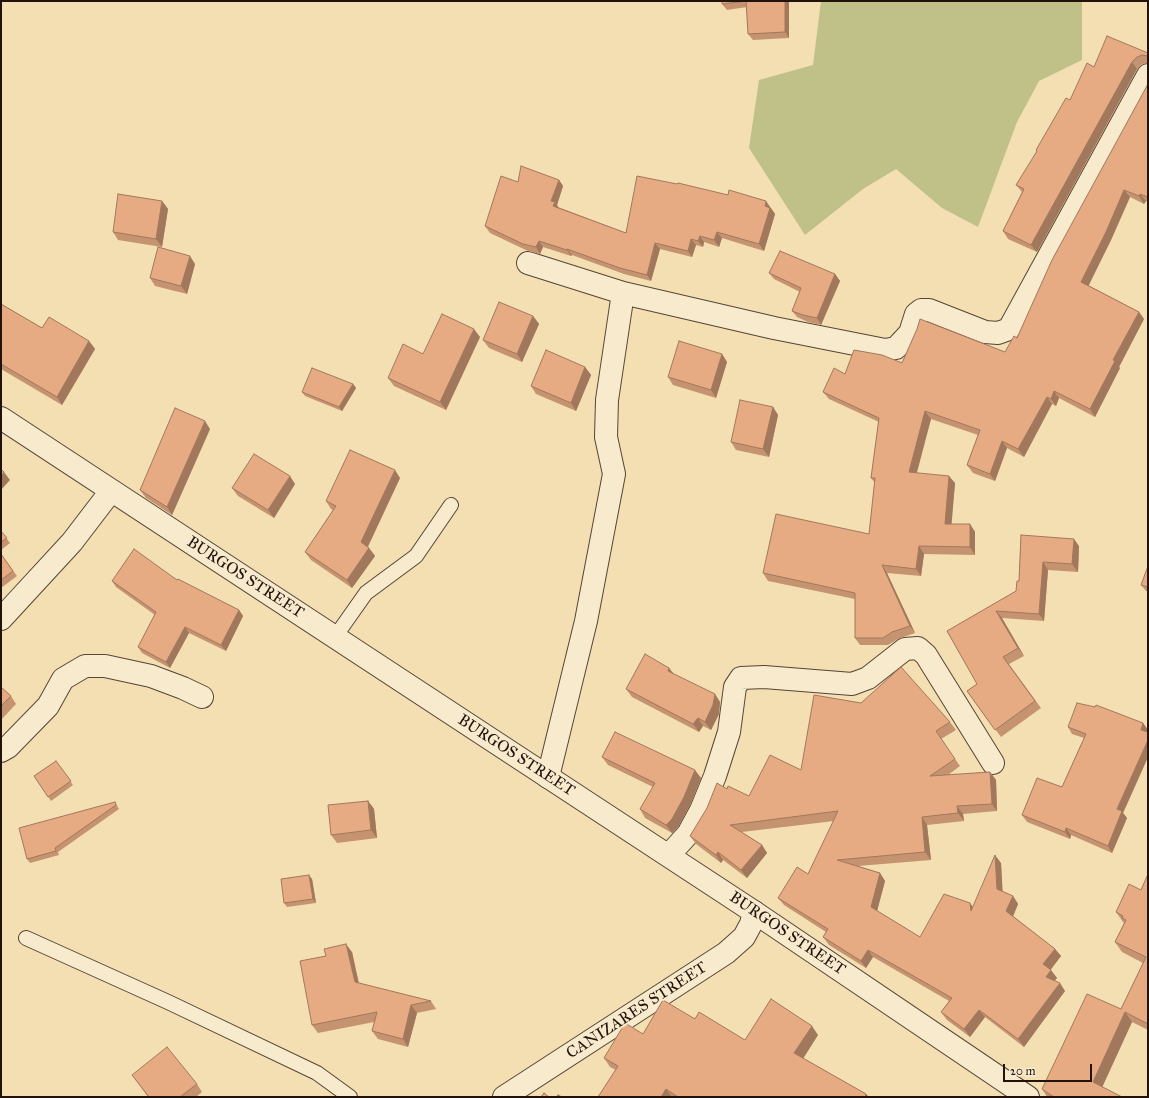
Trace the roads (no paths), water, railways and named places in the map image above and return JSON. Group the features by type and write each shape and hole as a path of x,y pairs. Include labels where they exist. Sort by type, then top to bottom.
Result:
{"street":[{"path":"528,263 623,293 774,328 886,350 896,348 910,333 916,314 921,310 929,310 985,332 998,333 1009,329 1148,75"},
{"path":"548,777 586,621 614,474 606,437 607,400 623,293"},
{"name":"BURGOS STREET","path":"1,418 669,855 1028,1097"},
{"path":"1,619 72,542 111,491"},
{"path":"669,855 688,834 701,810 715,776 729,732 736,687 741,678 764,677 852,684 868,678 905,649 918,648 926,655 993,763"},
{"path":"1,751 8,747 48,706 63,679 85,666 105,666 151,676 202,697"},
{"name":"CANIZARES STREET","path":"504,1097 726,954 744,938 751,924 754,912"}],"lane":[{"path":"335,637 366,592 416,556 451,506"},
{"path":"26,938 168,1002 317,1073 350,1097"}]}
